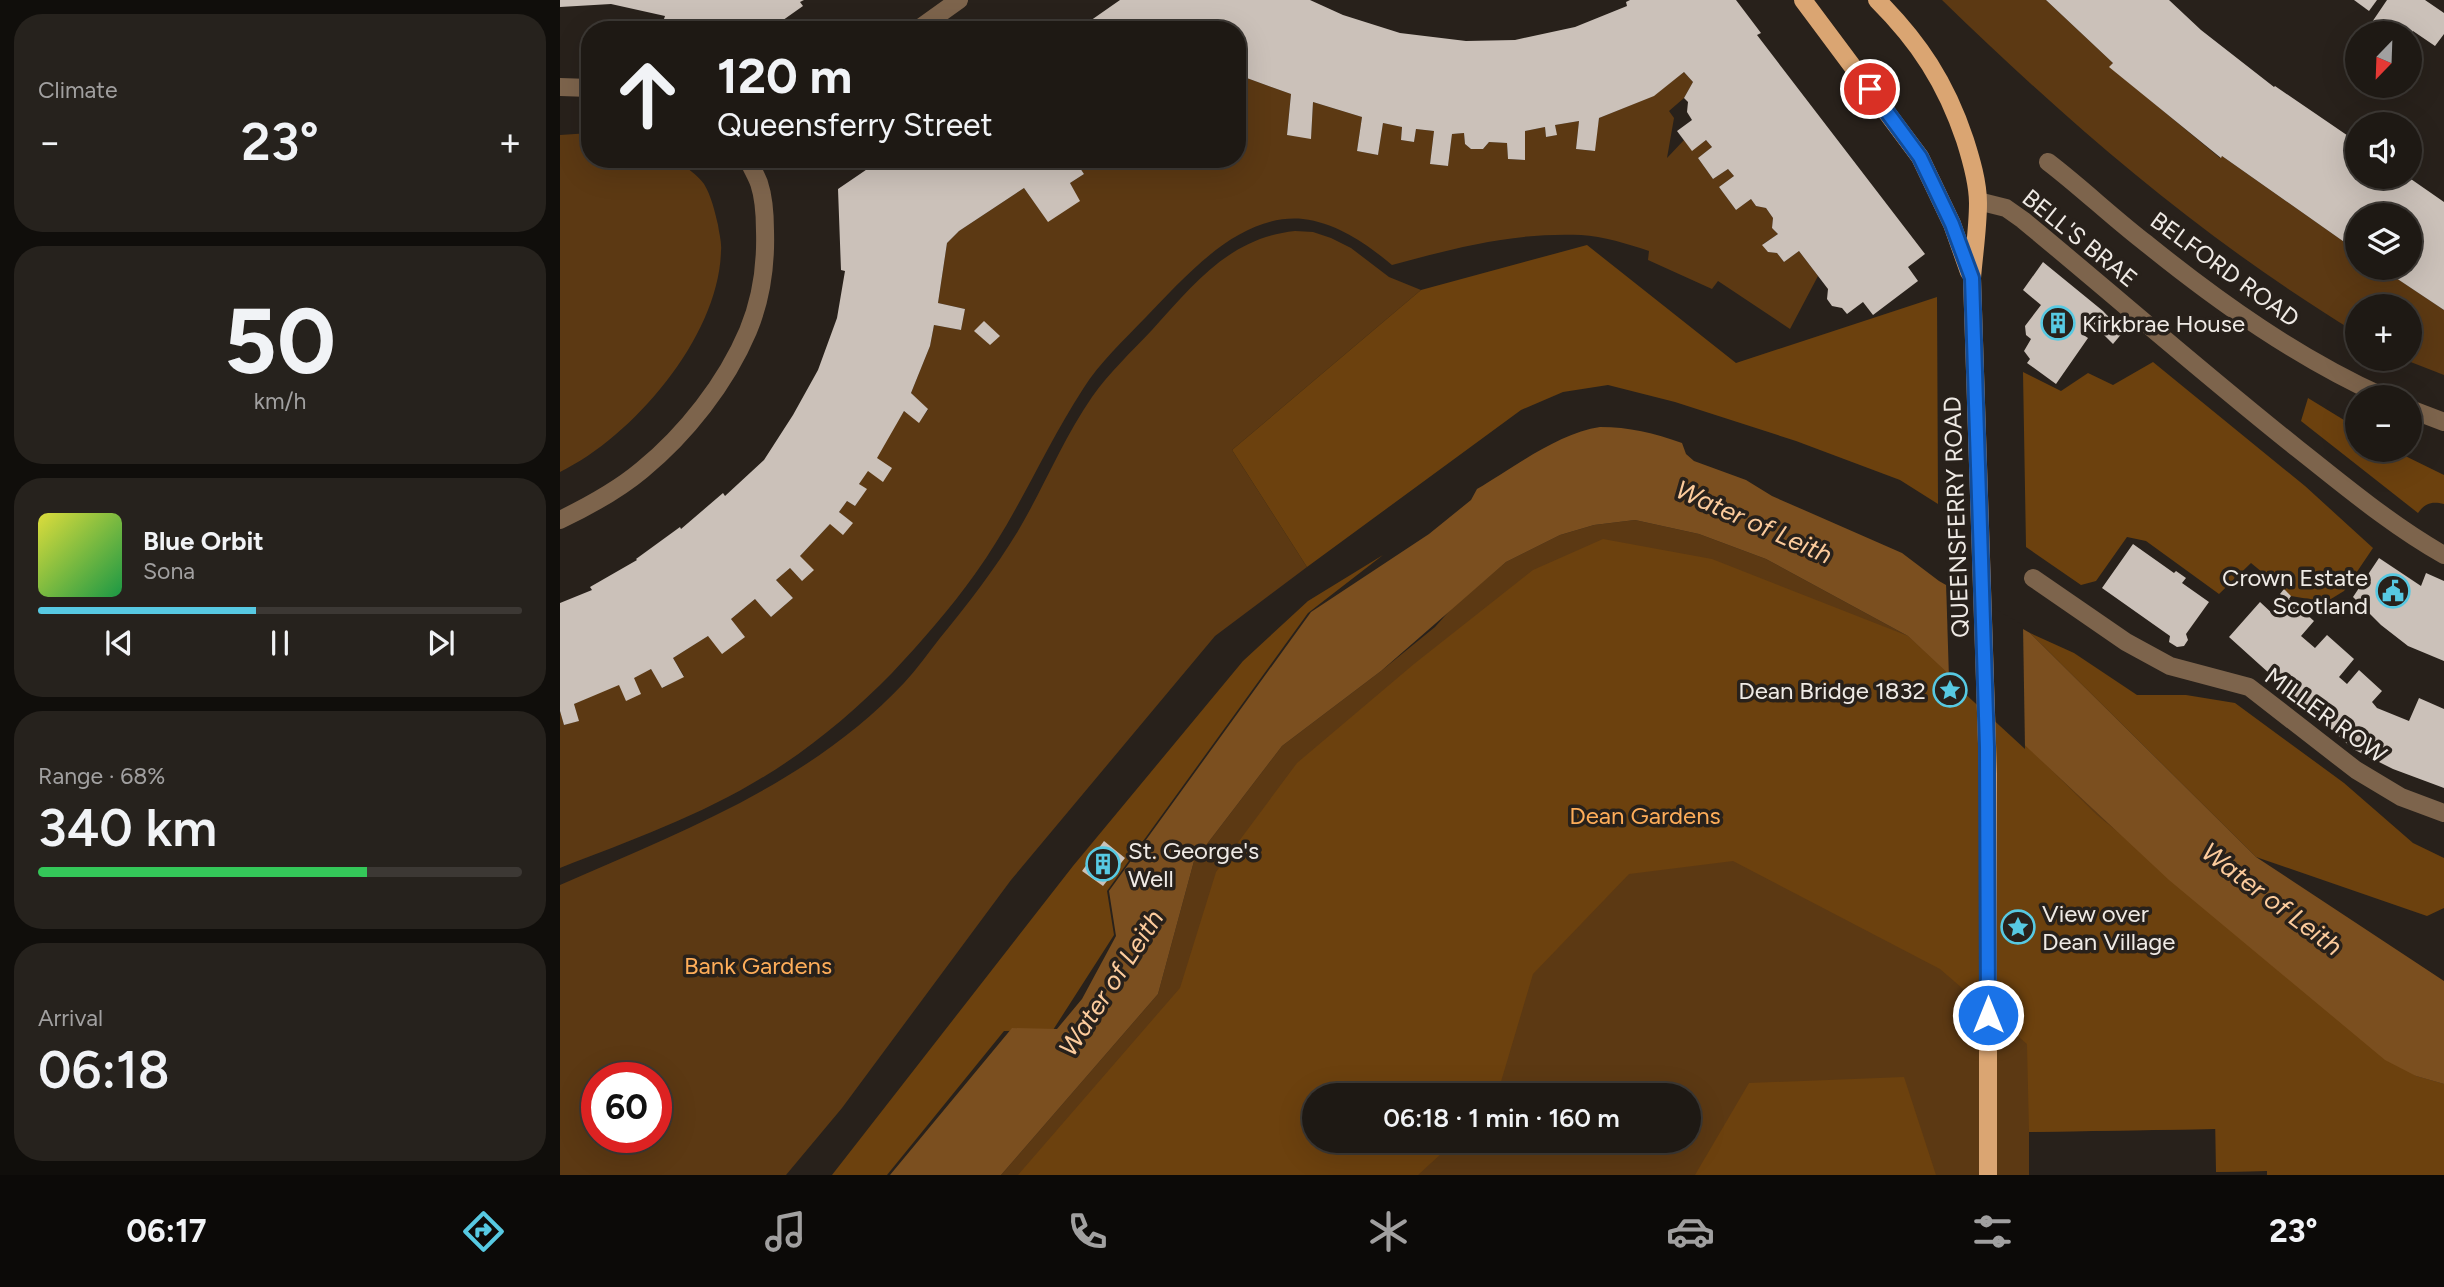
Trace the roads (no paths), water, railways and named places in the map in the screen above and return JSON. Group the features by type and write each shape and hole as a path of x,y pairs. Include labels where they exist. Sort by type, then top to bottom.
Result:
{"main road":[{"path":"1803,0 1920,157 1947,213 1972,278"},
{"path":"1877,0 1898,21 1938,74 1955,110 1967,147 1978,201 1972,278"},
{"name":"QUEENSFERRY ROAD","path":"1972,278 1988,774 1988,1175"}],"street":[{"path":"930,21 959,0"},
{"path":"560,88 581,88"},
{"name":"BELFORD ROAD","path":"2048,162 2207,292 2320,365 2360,385"},
{"path":"560,520 601,499 642,470 680,433 709,398 749,330 761,289 765,250 765,214 759,184 752,168"},
{"name":"BELL'S BRAE","path":"1978,201 2006,208 2023,220 2345,487 2409,536 2444,555"},
{"path":"2422,414 2444,422"},
{"name":"MILLER ROW","path":"2033,578 2126,642 2171,666 2249,687 2356,771 2401,797 2444,813"}],"water":[{"name":"Water of Leith","path":"1600,427 1641,431 1682,443 1686,454 1694,461 1746,480 1772,496 1902,553 1939,581 2030,633 2256,857 2444,981 2444,1084 2416,1076 2385,1060 2169,880 1908,636 1766,559 1699,534 1635,520 1594,525 1560,535 1506,562 1381,671 1282,746 1194,861 1158,994 1001,1175 890,1175 1012,1028 1057,1029 1082,999 1116,936 1109,891 1311,612 1429,534 1471,500 1477,489 1552,444 1568,436"}],"place":[{"name":"Kirkbrae House","path":"2058,323"},
{"name":"Crown Estate Scotland","path":"2393,591"},
{"name":"Dean Bridge 1832","path":"1950,690"},
{"name":"St. George's Well","path":"1103,864"},
{"name":"View over Dean Village","path":"2018,927"}],"park label":[{"name":"Dean Gardens","path":"1645,815"},
{"name":"Bank Gardens","path":"758,965"}]}
